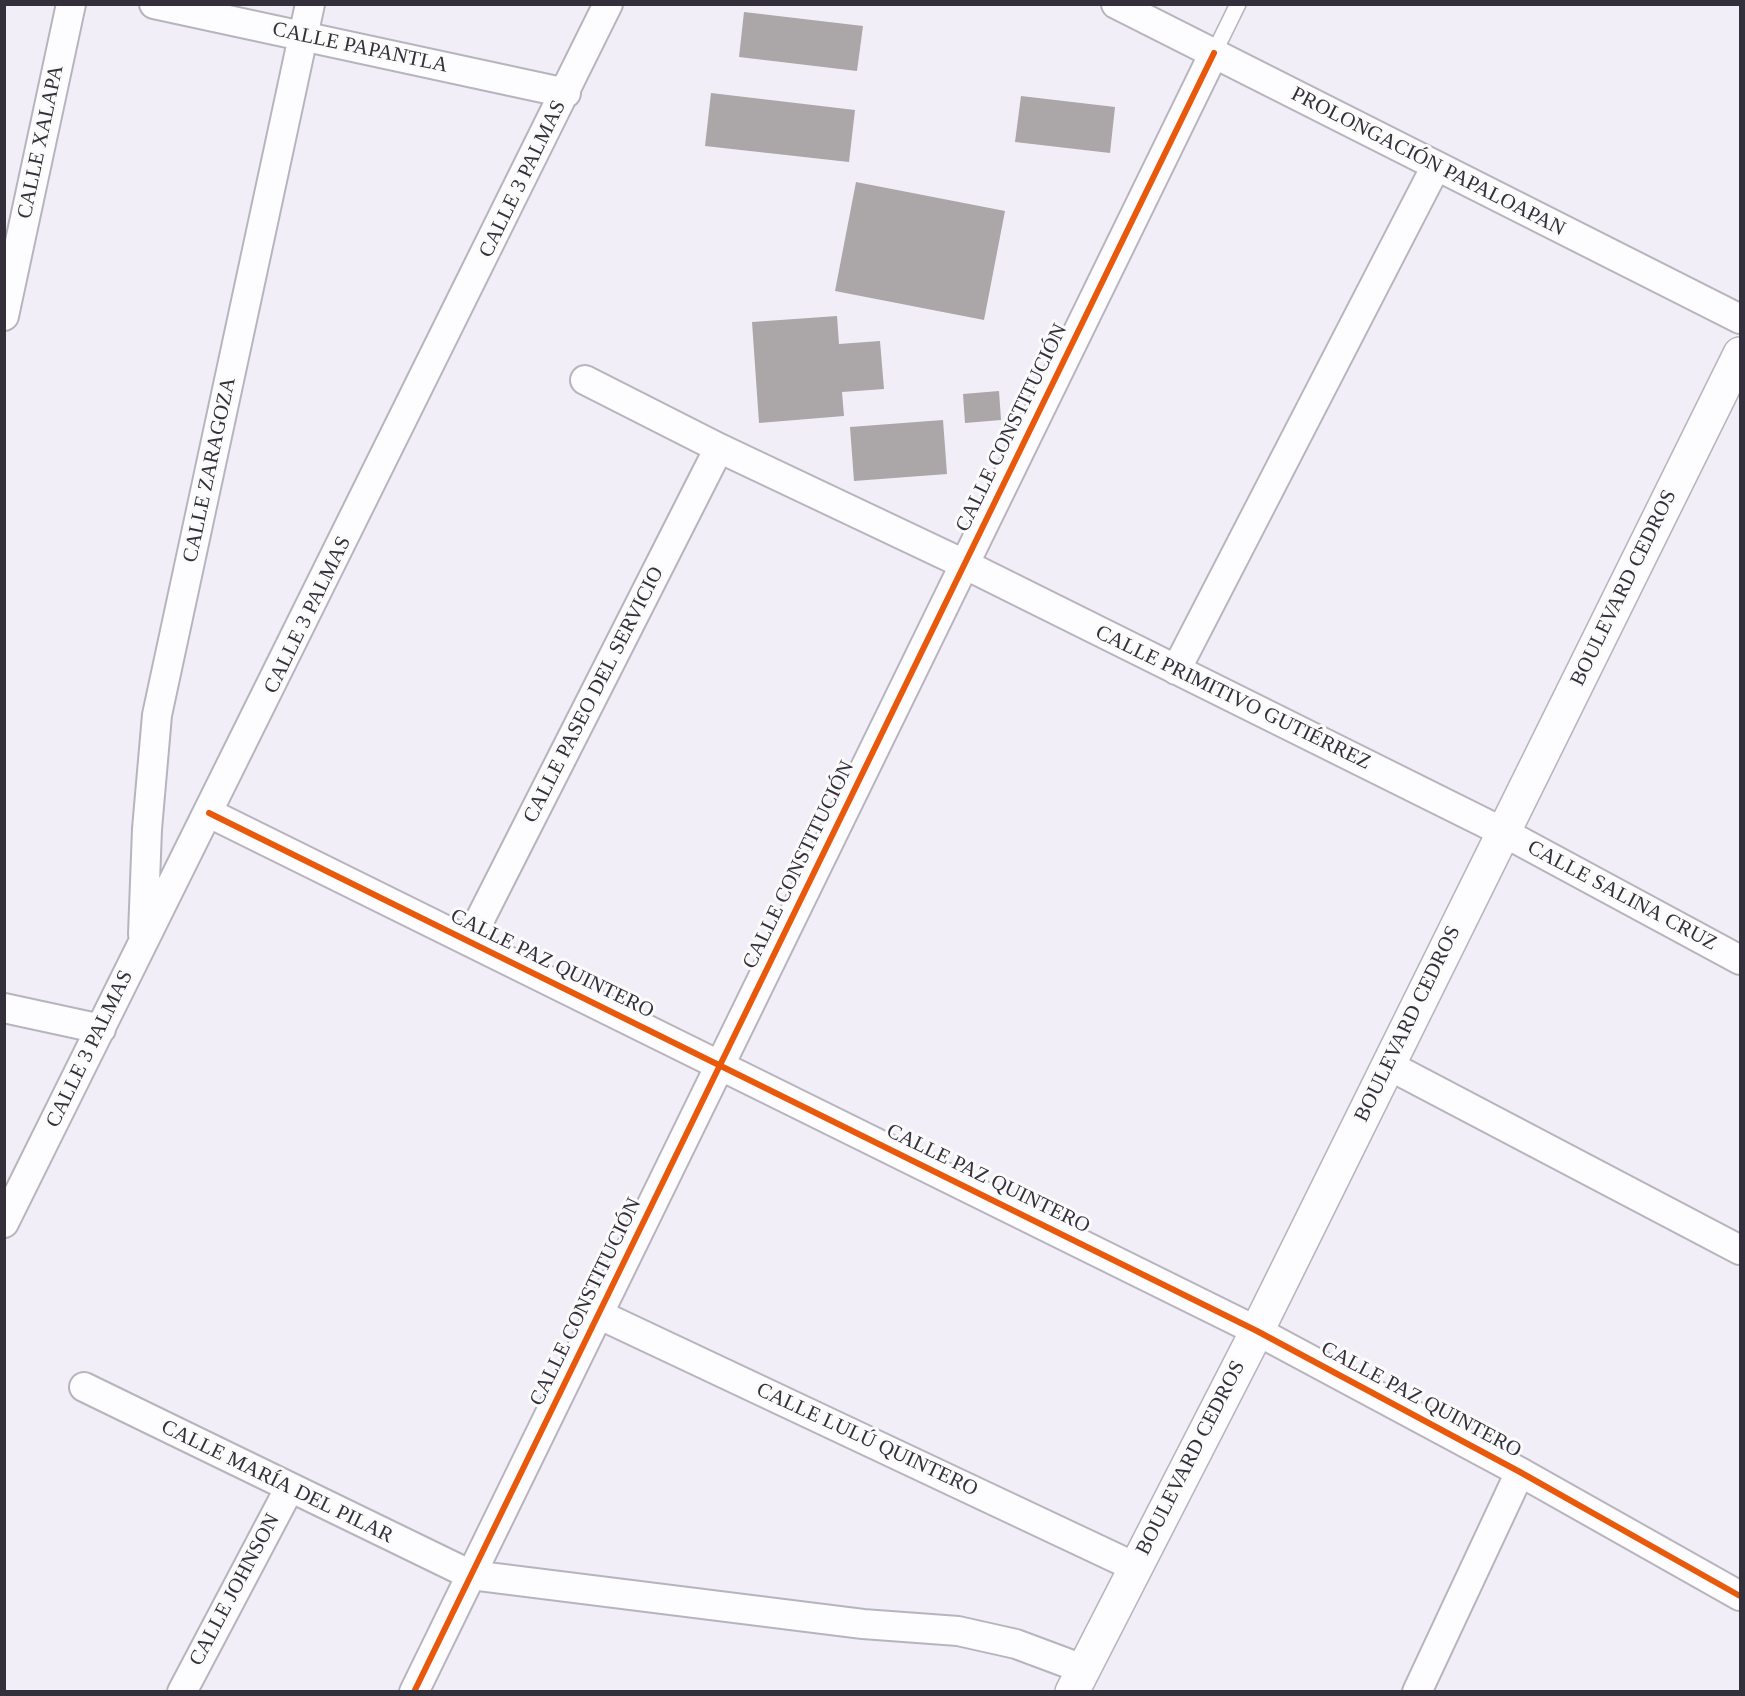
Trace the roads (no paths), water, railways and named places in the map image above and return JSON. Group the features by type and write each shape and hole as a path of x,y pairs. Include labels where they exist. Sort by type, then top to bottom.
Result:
{"street":[{"name":"CALLE XALAPA","path":"4,315 71,4"},
{"name":"CALLE PAPANTLA","path":"154,4 566,93"},
{"name":"CALLE ZARAGOZA","path":"143,940 147,829 157,716 310,4"},
{"name":"CALLE 3 PALMAS","path":"4,1223 566,93 608,4"},
{"name":"PROLONGACIÓN PAPALOAPAN","path":"1116,4 1740,319"},
{"name":"CALLE CONSTITUCIÓN","path":"414,1692 1214,53"},
{"path":"1176,670 1436,166"},
{"name":"BOULEVARD CEDROS","path":"1077,1680 1257,1331 1740,354"},
{"name":"CALLE PRIMITIVO GUTIÉRREZ","path":"585,380 719,448 964,564 1503,831"},
{"name":"CALLE PASEO DEL SERVICIO","path":"469,941 719,448"},
{"name":"CALLE PAZ QUINTERO","path":"209,813 1257,1331 1520,1472 1740,1596"},
{"name":"CALLE SALINA CRUZ","path":"1503,831 1740,960"},
{"path":"4,1008 101,1029"},
{"path":"1389,1065 1740,1250"},
{"name":"CALLE LULÚ QUINTERO","path":"598,1314 1135,1567"},
{"name":"CALLE MARÍA DEL PILAR","path":"84,1387 471,1575 816,1619 958,1631 1016,1644 1077,1680"},
{"path":"1417,1692 1520,1472"},
{"name":"CALLE JOHNSON","path":"182,1692 290,1489"}],"lane":[{"name":"CALLE CONSTITUCIÓN","path":"1214,53 1235,6"}]}
